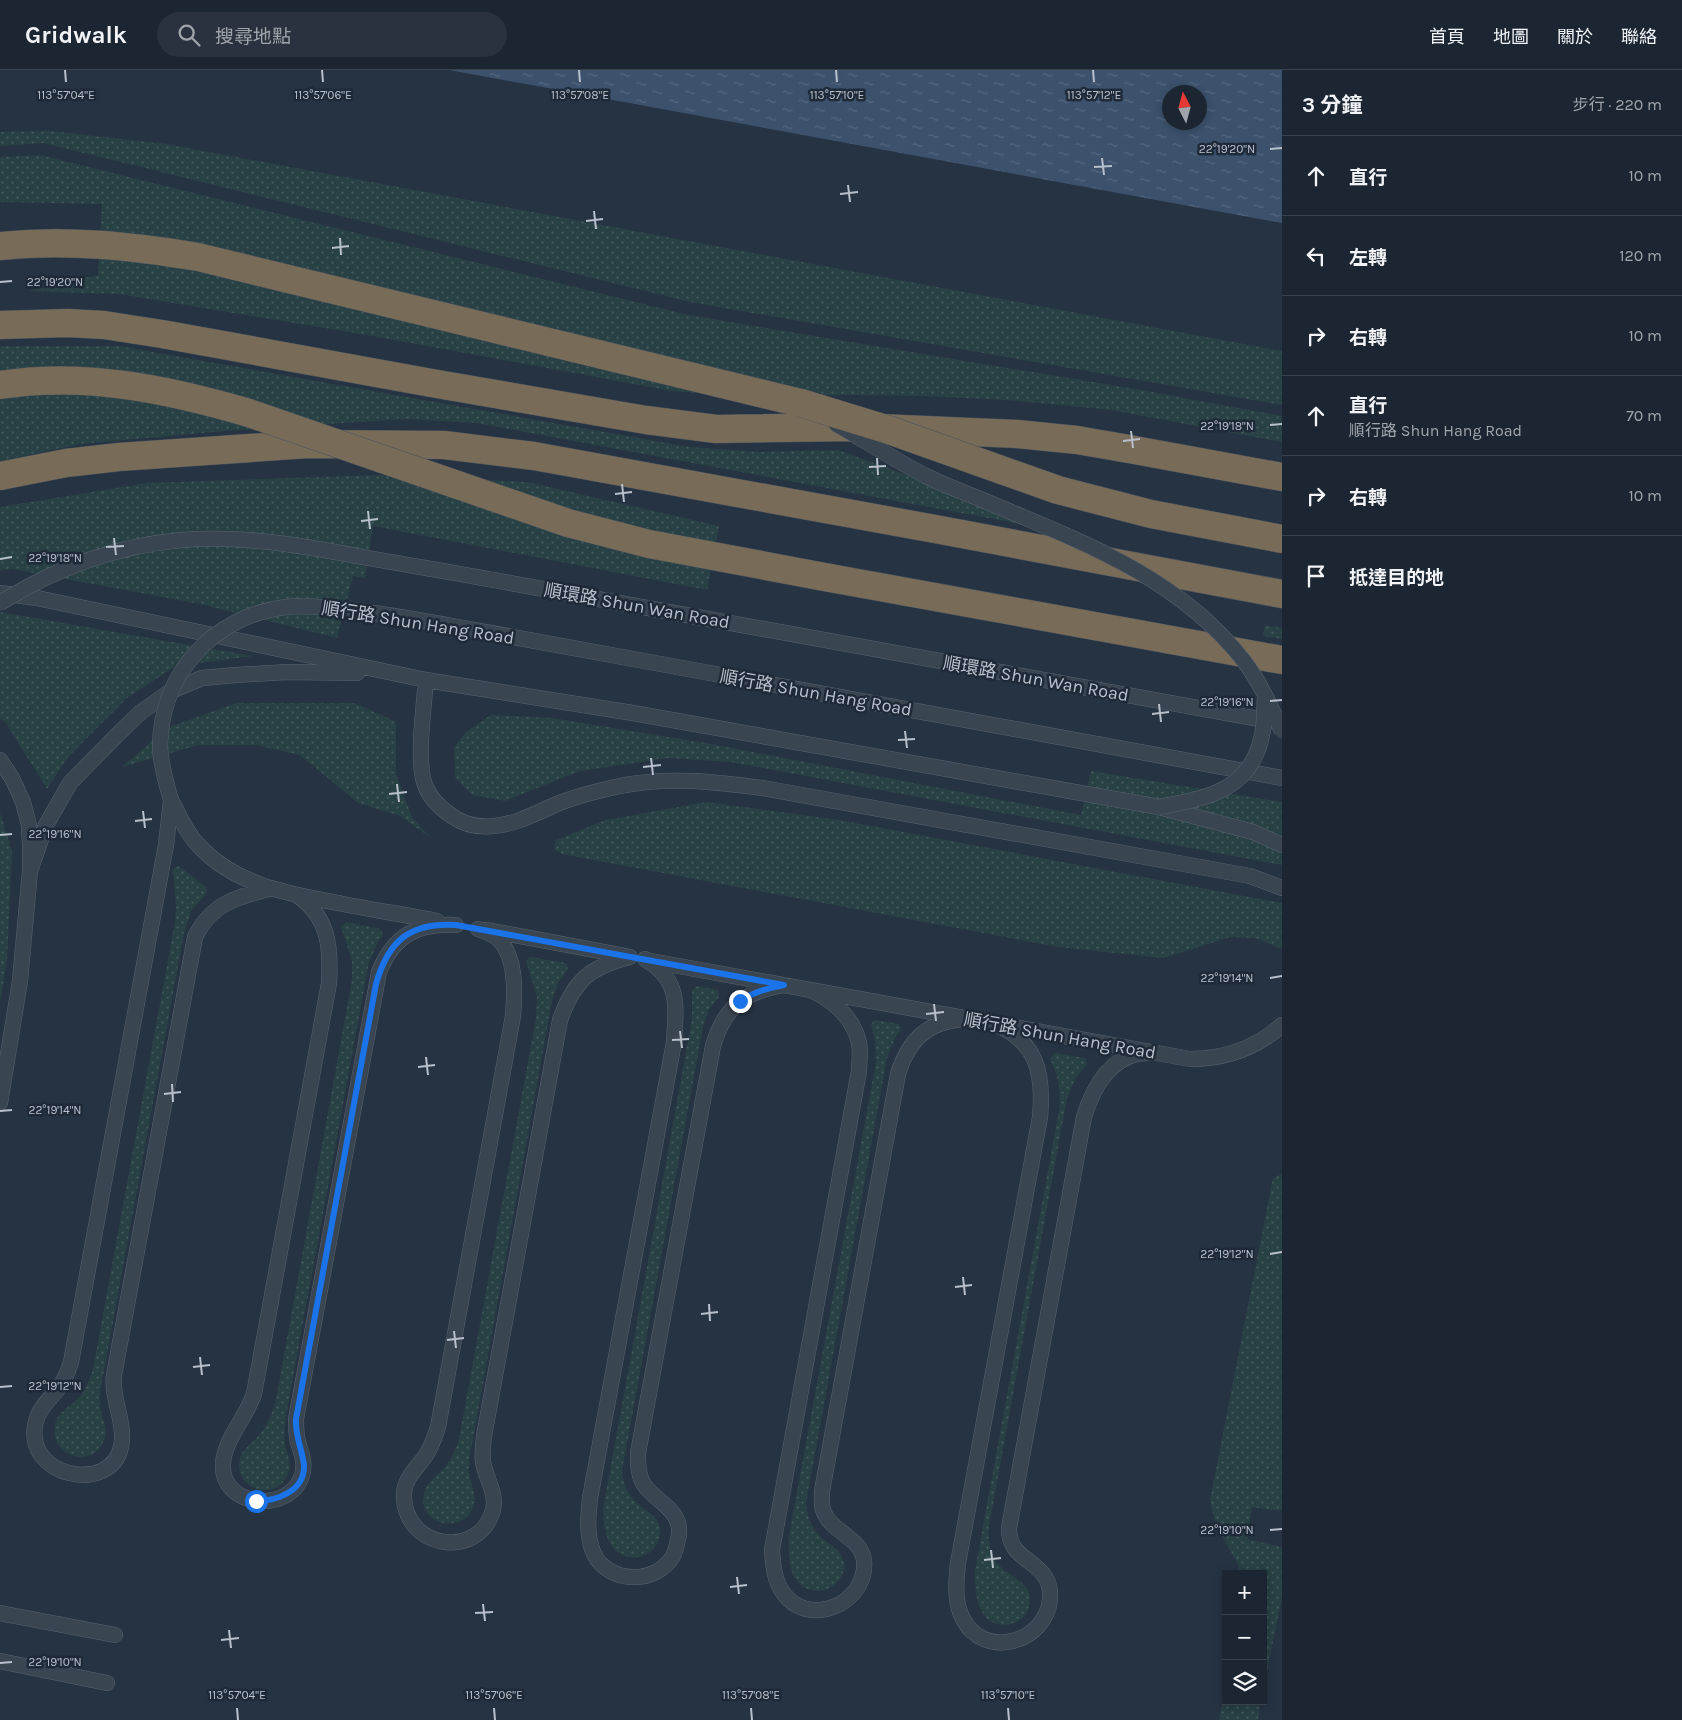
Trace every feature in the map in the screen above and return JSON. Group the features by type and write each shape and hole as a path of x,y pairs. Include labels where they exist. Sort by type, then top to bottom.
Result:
{"highway":[{"path":"0,246 26,243 72,242 156,250 198,257 801,403 889,430 1058,490 1151,514 1282,539"},
{"path":"0,325 68,323 104,325 646,420 707,428 856,427 1017,434 1076,440 1282,477"},
{"path":"0,385 82,380 120,383 208,401 258,416 568,523 649,544 1282,660"},
{"path":"0,476 66,463 120,457 309,444 444,445 534,456 1282,594"}],"lane":[{"path":"801,403 928,477 1070,538 1148,576 1196,610 1220,633 1245,662 1265,694 1282,731"},
{"name":"順環路 Shun Wan Road","path":"0,603 52,574 87,560 118,551 180,540 262,540 488,579 1282,723"},
{"path":"0,593 37,598 426,680 632,713 1159,807 1253,832 1282,845"},
{"name":"順行路 Shun Hang Road","path":"1282,778 356,610 287,607 243,618 224,627 195,653 183,669 173,688 166,708 160,749 171,800 187,831 201,848 217,862 252,882 298,896 1190,1059 1216,1058 1234,1054 1254,1046 1269,1037 1282,1025"},
{"path":"30,871 46,825 70,783 141,712 171,691 202,678 287,672 351,672 426,680"},
{"path":"426,680 421,751 424,784 432,799 443,810 468,825 483,827 500,826 517,821 561,802 622,785 683,780 715,782 764,788 1250,876 1282,876"},
{"path":"1159,807 1211,796 1238,781 1257,754 1262,734 1265,694"},
{"path":"0,760 12,778 23,802 29,825 30,871 20,981 0,1103"},
{"path":"171,800 166,845 71,1362 66,1378 47,1401 36,1421 35,1435 44,1460 67,1474 90,1474 100,1471 109,1466 121,1448 122,1427 114,1395 114,1375 195,937 201,924 216,909 238,897 270,889"},
{"path":"1250,876 1282,888"},
{"path":"298,896 320,916 330,953 330,976 254,1394 249,1408 228,1444 222,1467 230,1486 237,1494 256,1501 268,1501 283,1496 292,1490 302,1478 304,1468 296,1430 296,1419 384,959 398,940 408,933 430,925 456,925"},
{"path":"478,929 496,937 507,954 513,981 513,1016 438,1427 430,1448 408,1480 404,1491 406,1513 411,1522 426,1536 447,1543 468,1539 478,1532 486,1524 493,1508 493,1490 483,1462 484,1436 560,1020 572,992 582,980 594,970 609,962 630,957"},
{"path":"646,959 669,980 673,991 675,1006 674,1042 587,1523 590,1541 601,1564 620,1576 639,1577 659,1570 674,1555 679,1533 678,1523 674,1514 644,1486 639,1471 638,1453 713,1046 717,1032 732,1008 747,996 771,987 784,985"},
{"path":"813,990 832,1002 850,1022 858,1038 860,1054 859,1071 772,1550 775,1575 784,1596 793,1603 813,1611 826,1610 847,1600 860,1584 863,1574 864,1563 858,1545 829,1519 824,1511 822,1491 898,1074 907,1049 922,1034 944,1022 966,1019"},
{"path":"992,1023 1007,1029 1028,1048 1039,1074 1041,1103 1040,1117 958,1563 956,1587 959,1608 964,1620 971,1629 991,1641 1011,1642 1030,1634 1043,1621 1048,1611 1050,1600 1047,1577 1011,1545 1009,1528 1084,1117 1089,1100 1107,1072 1121,1060 1136,1054 1152,1053"},
{"path":"0,1613 115,1635"},
{"path":"0,1661 107,1683"}],"green space":[{"path":"50,131 166,144 1282,351 1282,405 690,302 43,143 0,146 0,132"},
{"path":"40,155 688,315 1141,390 1282,416 1282,442 1111,410 1007,400 846,395 754,397 672,391 373,336 119,294 29,291 98,275 102,204 0,202 0,157"},
{"path":"0,346 119,346 689,447 760,452 838,450 932,484 1031,526 477,423 406,419 225,431 81,444 0,461"},
{"path":"380,475 527,482 719,526 707,590 373,526 365,578 353,576 337,638 200,604 12,569 0,570 0,507 147,483"},
{"path":"0,612 253,656 176,666 128,697 68,757 47,789 6,723 0,718"},
{"path":"1265,625 1282,628 1282,639 1263,636"},
{"path":"236,703 355,703 396,722 396,774 412,817 430,837 400,816 358,803 300,755 256,745 198,745 122,767 167,728"},
{"path":"491,715 552,718 711,744 1081,815 1091,771 1282,802 1282,865 731,762 669,758 580,771 505,801 472,795 455,777 454,747 466,732"},
{"path":"706,802 839,820 1282,903 1282,949 1255,938 1230,937 1164,958 1058,947 562,854 554,849 556,840 606,820"},
{"path":"0,813 12,851 7,960 0,1003"},
{"path":"179,866 206,887 207,893 191,911 184,933 100,1393 100,1407 105,1426 104,1440 91,1455 73,1456 65,1452 59,1445 55,1436 55,1425 62,1412 82,1394 93,1369 175,922 176,907 173,869"},
{"path":"346,922 381,929 383,935 369,962 285,1421 285,1441 289,1471 284,1481 277,1487 268,1490 258,1489 243,1479 239,1470 240,1458 243,1451 257,1438 264,1428 275,1405 352,980 352,961 341,927"},
{"path":"530,957 566,963 568,969 558,983 552,1001 470,1455 469,1472 474,1494 474,1504 469,1514 462,1521 443,1523 427,1513 424,1504 424,1493 430,1482 448,1463 459,1439 536,1018 537,997 526,961"},
{"path":"696,986 718,990 719,997 709,1009 703,1027 622,1471 625,1486 631,1496 657,1520 660,1530 659,1540 649,1553 633,1557 617,1552 611,1545 604,1525 604,1504 692,1019 692,991"},
{"path":"875,1020 899,1024 901,1029 887,1058 806,1503 808,1516 813,1528 841,1554 844,1563 843,1571 836,1584 829,1588 815,1591 807,1589 800,1584 793,1574 789,1555 789,1536 876,1062 875,1040 871,1024"},
{"path":"1055,1053 1085,1058 1087,1064 1075,1079 1067,1098 989,1526 990,1547 993,1556 1004,1570 1025,1586 1030,1597 1029,1606 1022,1619 1002,1625 989,1620 981,1610 976,1593 975,1570 1059,1111 1059,1084 1050,1059"},
{"path":"1282,1174 1282,1511 1252,1507 1247,1539 1282,1547 1282,1597 1267,1671 1267,1570 1239,1570 1238,1564 1216,1526 1210,1500 1273,1178"},
{"path":"1222,1703 1222,1705 1260,1705 1258,1720 1219,1720"}],"water":[{"path":"449,70 1282,70 1282,223"}],"route":[{"path":"256,1501 278,1499 289,1494 302,1478 303,1458 298,1442 296,1419 376,984 384,959 398,940 408,933 430,925 456,925 784,985 757,992 740,1001"}]}
